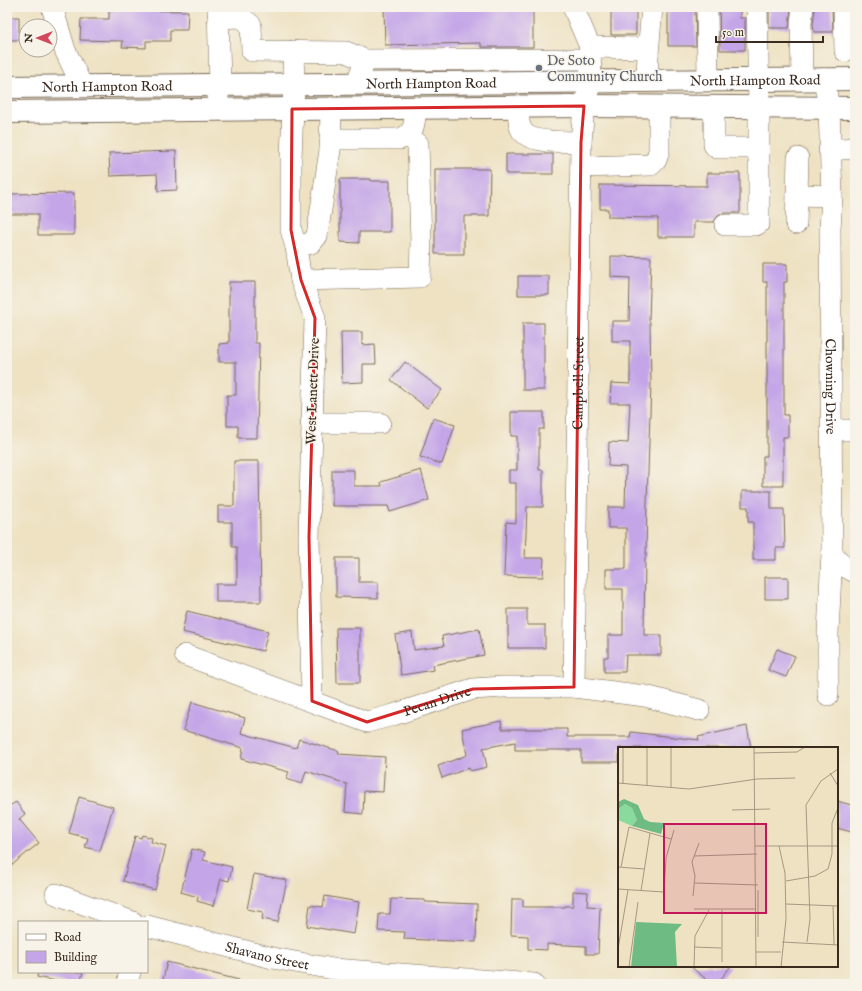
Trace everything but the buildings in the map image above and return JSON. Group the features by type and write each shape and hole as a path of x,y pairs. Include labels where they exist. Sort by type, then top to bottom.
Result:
{"main road":[{"name":"North Hampton Road","path":"7,87 855,79"},
{"path":"499,82 509,106"},
{"path":"357,83 357,108"},
{"name":"North Hampton Road","path":"7,112 509,106 855,108"}],"street":[{"path":"52,7 65,50 82,86"},
{"path":"573,7 590,53"},
{"path":"647,80 652,7"},
{"path":"707,7 708,80"},
{"path":"725,225 756,225 759,223 759,79 757,7"},
{"path":"802,79 803,7"},
{"path":"844,7 844,51"},
{"path":"218,110 220,85 218,13 241,17 251,25 252,51 346,52 365,60 590,53 644,48 648,54"},
{"name":"West Lanett Drive","path":"293,51 294,84 292,109 291,230 296,247 301,280 315,318 309,537 312,701"},
{"name":"Campbell Street","path":"574,687 581,142 584,106 591,81 590,53"},
{"path":"357,83 365,60"},
{"name":"Chowning Drive","path":"824,79 829,108 829,150 832,196 830,229 832,553 828,633 828,695"},
{"path":"509,106 520,127 527,135 537,140 581,142"},
{"path":"581,167 651,165 656,160 659,151 659,107"},
{"path":"714,107 714,145 717,148 759,148"},
{"path":"296,247 312,243 317,236 329,157 331,108"},
{"path":"330,138 400,139 408,136 413,130 416,108"},
{"path":"301,280 420,278 421,242 418,144 408,136"},
{"path":"829,150 855,148"},
{"path":"796,224 798,158"},
{"path":"797,195 832,196"},
{"path":"311,423 380,423"},
{"path":"831,430 855,430"},
{"path":"832,553 842,565 855,572"},
{"name":"Pecan Drive","path":"185,655 367,722 393,716 473,689 503,687 574,687 645,696 699,710"},
{"path":"56,894 130,921"},
{"name":"Shavano Street","path":"148,926 273,958 332,968 534,984"},
{"path":"127,984 130,973"}],"highlighted area":[{"path":"584,106 581,142 574,687 473,689 367,722 312,701 309,537 315,318 301,280 291,230 292,109"}],"place":[{"name":"De Soto Community Church","path":"539,68"}]}
